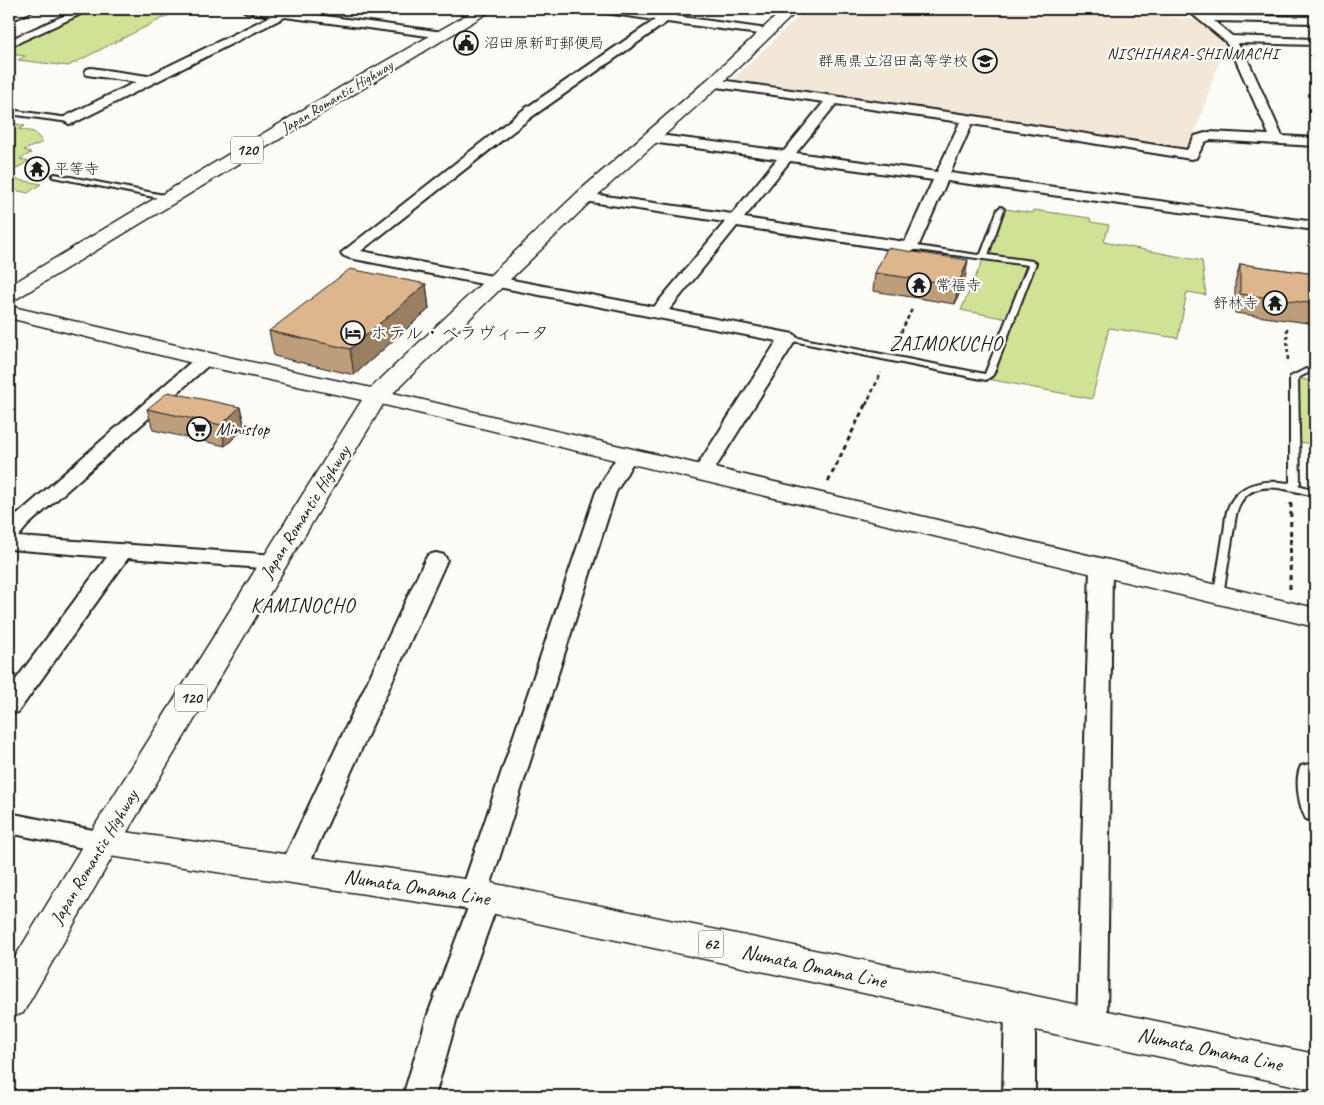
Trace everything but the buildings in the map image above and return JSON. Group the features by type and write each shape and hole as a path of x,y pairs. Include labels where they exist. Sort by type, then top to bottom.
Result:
{"main road":[{"name":"Japan Romantic Highway","path":"9,295 362,81 487,9"},
{"name":"Japan Romantic Highway","path":"9,1001 103,842 376,396 584,198 713,83 792,9"},
{"path":"9,312 205,359 376,396 626,457 1315,618"},
{"name":"Numata Omama Line","path":"103,842 480,896 1315,1072"}],"street":[{"path":"9,19 31,9"},
{"path":"9,44 88,9"},
{"path":"246,9 288,11 443,35"},
{"path":"599,9 767,32"},
{"path":"678,9 528,113 349,253 788,338 702,474"},
{"path":"1184,9 1191,9 1229,39 1240,56 1277,139"},
{"path":"69,120 288,11"},
{"path":"1204,18 1315,20"},
{"path":"1229,39 1315,42"},
{"path":"91,72 148,80"},
{"path":"713,83 968,119 1191,154 1200,139 1209,136 1315,142"},
{"path":"659,312 833,100"},
{"path":"584,198 910,247 968,119"},
{"path":"651,138 1315,226"},
{"path":"9,534 21,520 205,359"},
{"path":"418,1096 561,625 606,492 626,457"},
{"path":"9,543 275,562"},
{"path":"9,706 123,550"},
{"path":"293,869 436,560"},
{"path":"1092,1024 1101,567"},
{"path":"1315,773 1310,773 1315,812"},
{"path":"9,823 103,842"},
{"path":"1019,1096 1020,1009"}],"lane":[{"path":"9,112 69,120"},
{"path":"55,176 169,198"},
{"path":"981,256 984,255 1002,209"},
{"path":"788,338 888,359 986,377 989,375 1032,263 910,247"},
{"path":"1291,486 1295,483 1294,377 1306,372"},
{"path":"1218,595 1234,504 1246,490 1259,485 1274,484 1291,486 1315,493"}],"path":[{"path":"819,501 913,307"},
{"path":"1290,612 1291,486"}],"shaded area":[{"name":"群馬県立沼田高等学校","path":"807,9 1070,9 1204,20 1226,41 1194,135 1188,149 1182,149 730,82"}],"green space":[{"path":"90,9 181,9 68,66 18,60 25,56 9,54 9,47"},
{"path":"9,122 25,126 19,129 34,132 43,142 24,150 31,153 20,159 29,161 9,173"},
{"path":"9,178 41,184 28,193 9,189"},
{"path":"1005,209 1033,213 1034,210 1090,218 1091,222 1109,225 1104,242 1202,261 1206,295 1187,292 1178,338 1109,328 1092,399 988,379 1013,320 961,310"},
{"path":"1299,379 1315,381 1315,445 1300,442"}],"place":[{"name":"沼田原新町郵便局","path":"466,43"},
{"name":"群馬県立沼田高等学校","path":"985,61"},
{"name":"平等寺","path":"37,169"},
{"name":"常福寺","path":"919,285"},
{"name":"舒林寺","path":"1275,303"},
{"name":"ホテル・ベラヴィータ","path":"353,333"},
{"name":"Ministop","path":"199,429"}],"district":[{"name":"NISHIHARA-SHINMACHI","path":"1193,54"},
{"name":"ZAIMOKUCHO","path":"946,343"},
{"name":"KAMINOCHO","path":"303,605"}]}
